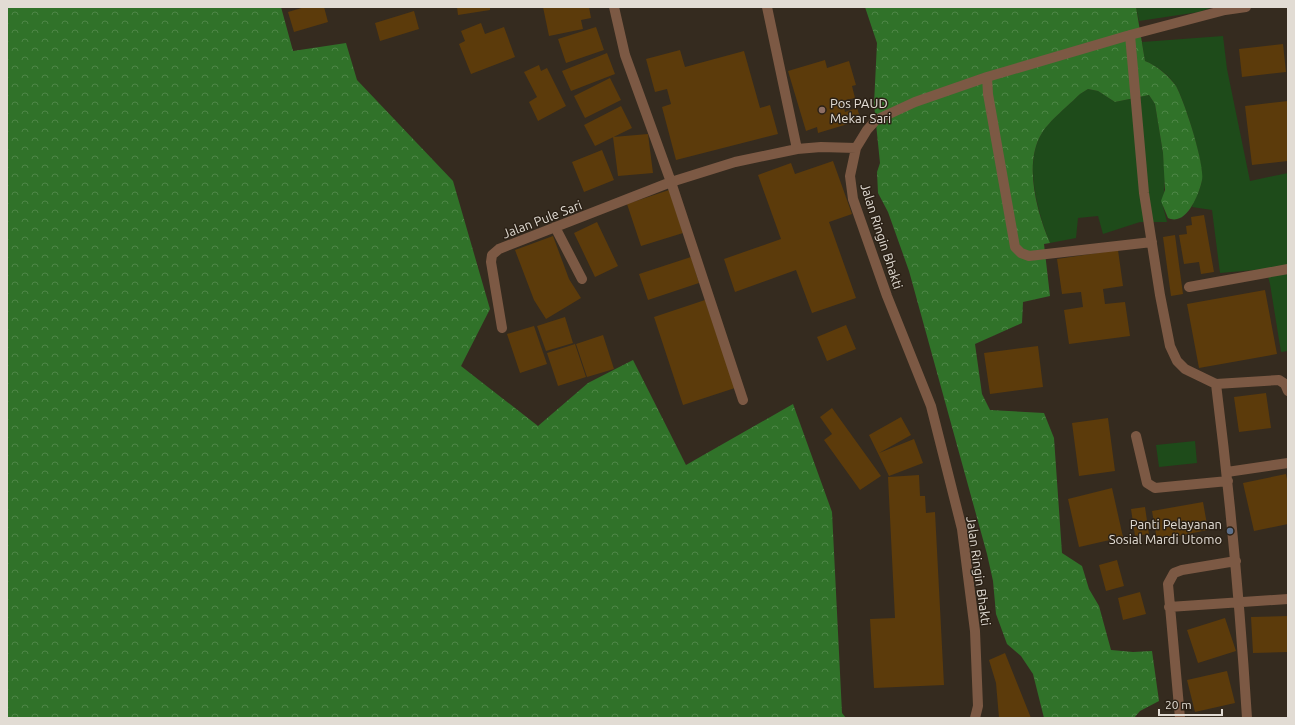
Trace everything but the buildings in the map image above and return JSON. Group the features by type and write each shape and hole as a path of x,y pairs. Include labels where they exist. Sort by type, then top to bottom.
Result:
{"street":[{"path":"614,7 626,55 671,182 743,400"},
{"path":"767,7 797,149"},
{"name":"Jalan Ringin Bhakti","path":"975,718 978,706 975,631 962,529 931,406 887,296 853,199 850,176 856,148 866,130 876,120 896,109 987,77 1130,35 1225,10 1246,7"},
{"path":"1130,35 1144,193 1170,346 1177,361 1185,369 1216,384 1279,380 1285,384 1288,391"},
{"path":"987,77 988,94 1015,248 1021,253 1029,256 1152,242"},
{"name":"Jalan Pule Sari","path":"502,328 492,262 492,255 499,249 671,182 736,162 797,149 821,147 856,148"},
{"path":"555,227 582,279"},
{"path":"1189,287 1288,269"},
{"path":"1216,384 1228,476 1240,604 1247,718"},
{"path":"1136,436 1147,483 1155,488 1228,476 1288,463"},
{"path":"1180,718 1168,584 1174,573 1182,570 1236,562"},
{"path":"1169,607 1240,604 1288,599"}],"green space":[{"path":"7,7 281,7 293,51 346,43 357,80 453,181 490,309 461,366 538,426 588,383 633,360 686,465 793,404 832,512 842,713 846,718 7,718"},
{"path":"865,7 1136,7 1145,61 1158,68 1170,78 1180,93 1197,147 1202,180 1197,197 1190,209 1182,217 1176,219 1168,218 1161,201 1165,190 1163,153 1155,104 1149,95 1115,102 1098,91 1088,89 1080,94 1049,123 1036,145 1033,159 1033,173 1037,203 1050,243 1044,244 1050,296 1023,302 1022,323 975,344 982,394 990,410 1044,413 1054,438 1062,553 1082,566 1089,589 1099,606 1111,650 1133,652 1152,651 1159,701 1140,711 1134,718 1044,718 1033,674 1021,656 1007,644 996,614 993,581 987,554 909,271 888,212 878,193 877,172 880,163 874,104 877,43"},
{"path":"1136,7 1213,7 1199,12 1139,21"},
{"path":"1223,36 1227,69 1250,181 1288,173 1288,351 1281,352 1270,284 1266,269 1220,273 1212,210 1192,207 1201,185 1202,170 1197,145 1184,105 1176,86 1170,78 1158,68 1145,61 1142,42"},
{"path":"1088,89 1098,91 1115,102 1149,95 1155,104 1163,153 1165,176 1163,206 1167,222 1140,222 1103,234 1098,216 1078,218 1076,238 1050,243 1045,231 1034,188 1033,173 1036,145 1049,123 1080,94"},
{"path":"1195,441 1197,463 1159,467 1156,445"}],"place":[{"name":"Pos PAUD Mekar Sari","path":"822,110"},
{"name":"Panti Pelayanan Sosial Mardi Utomo","path":"1230,531"}]}
